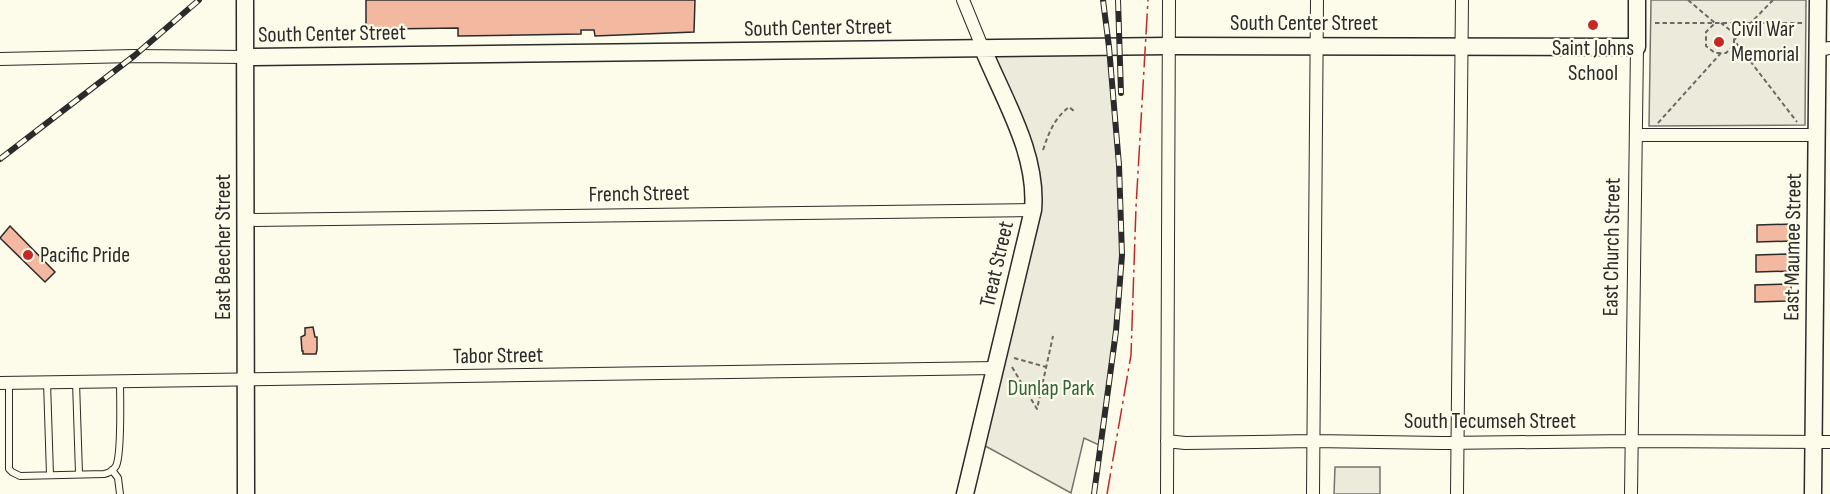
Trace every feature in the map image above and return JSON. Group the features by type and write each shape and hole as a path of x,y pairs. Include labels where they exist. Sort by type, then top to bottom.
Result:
{"street":[{"name":"East Beecher Street","path":"245,0 246,494"},
{"path":"963,0 983,49"},
{"path":"1167,494 1169,0"},
{"path":"1313,494 1317,0"},
{"path":"1457,494 1462,0"},
{"name":"East Church Street","path":"1631,494 1637,0"},
{"name":"East Maumee Street","path":"1813,494 1822,442 1817,135 1824,49 1818,0"},
{"name":"South Center Street","path":"0,58 1168,46 1637,47"},
{"name":"Treat Street","path":"965,494 1004,368 1034,195 1023,143 983,49"},
{"path":"1636,135 1817,135"},
{"name":"French Street","path":"246,220 1033,210"},
{"name":"Tabor Street","path":"4,383 1004,368"},
{"name":"South Tecumseh Street","path":"1167,441 1185,443 1822,442"}],"lane":[{"path":"4,383 9,469 20,476 104,474 112,470 116,466 119,449 120,381"},
{"path":"47,382 50,475"},
{"path":"76,382 79,474"},
{"path":"112,470 118,478 120,494"}],"path":[{"path":"1688,0 1715,23"},
{"path":"1734,40 1773,0"},
{"path":"1655,22 1802,23"},
{"path":"1715,23 1706,32 1706,46 1715,53 1726,53 1734,45 1734,33 1721,23"},
{"path":"1734,40 1800,127"},
{"path":"1654,128 1721,53"},
{"path":"1043,150 1049,131 1059,115 1070,107 1074,111"},
{"path":"1004,368 1037,409 1053,336"},
{"path":"1014,358 1046,368"}],"green space":[{"path":"1651,0 1806,0 1805,125 1649,126"},
{"name":"Dunlap Park","path":"1109,47 1122,204 1119,304 1101,446 1084,438 1071,493 978,442 1034,196 983,49"},
{"path":"1335,467 1380,467 1380,494 1334,494"}],"building":[{"path":"366,0 695,0 694,32 595,36 594,30 581,30 581,34 458,36 458,28 387,29 387,34 366,35"},
{"path":"1793,224 1793,241 1757,242 1757,225"},
{"path":"10,226 55,272 45,282 0,238"},
{"path":"1791,254 1792,271 1756,272 1756,255"},
{"path":"1791,284 1791,301 1755,302 1755,285"},
{"path":"313,327 315,337 317,337 316,354 303,354 301,337 305,335 305,328"}],"railway":[{"path":"0,159 134,56 199,0"},
{"path":"1094,494 1116,331 1122,255 1119,165 1103,0"},
{"path":"1118,0 1121,93"}],"power":[{"path":"1107,494 1131,355 1136,207 1148,0"}],"place":[{"name":"Saint Johns School","path":"1593,25"},
{"name":"Civil War Memorial","path":"1719,42"},
{"name":"Pacific Pride","path":"28,255"}]}
